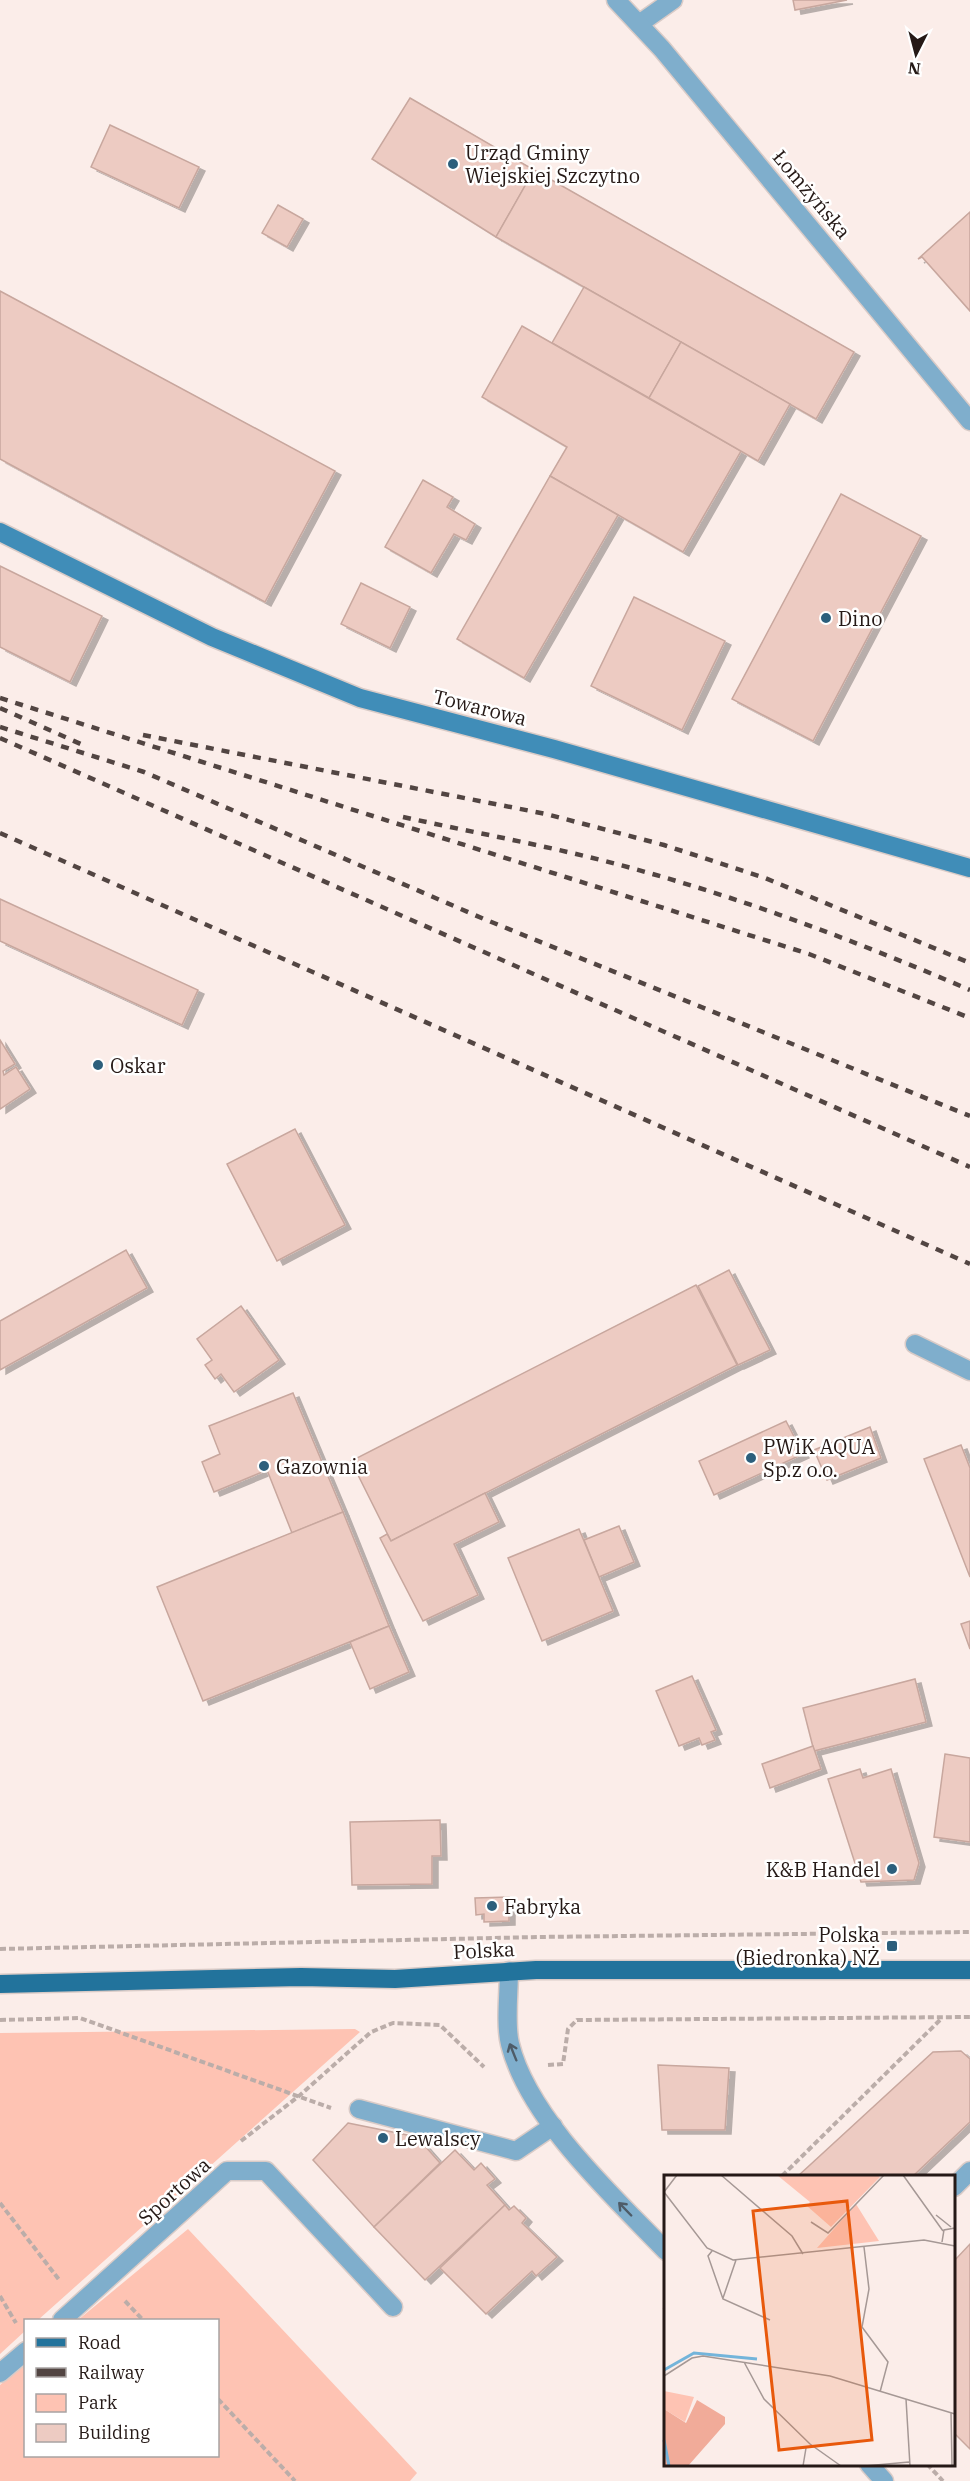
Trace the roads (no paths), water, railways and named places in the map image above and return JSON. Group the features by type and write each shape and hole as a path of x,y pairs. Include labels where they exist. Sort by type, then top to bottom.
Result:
{"main road":[{"name":"Polska","path":"0,1984 301,1977 395,1979 509,1971 970,1970"}],"street":[{"name":"Łomżyńska","path":"616,0 639,24 970,421"},
{"path":"639,24 674,0"},
{"name":"Towarowa","path":"0,532 212,637 360,698 577,756 970,868"},
{"path":"915,1344 970,1371"},
{"path":"509,1971 509,2043 533,2102 598,2180 664,2249"},
{"path":"359,2109 516,2151 553,2126"},
{"path":"955,2186 970,2170"},
{"name":"Sportowa","path":"63,2319 227,2171 267,2171 393,2307"},
{"path":"0,2373 24,2353"},
{"path":"871,2466 884,2481"}],"railway":[{"path":"0,698 809,954 970,1018"},
{"path":"0,708 83,745"},
{"path":"0,727 144,772 484,919 970,1116"},
{"path":"143,735 546,814 664,845 765,878 970,963"},
{"path":"0,738 970,1167"},
{"path":"403,817 620,865 709,891 797,921 970,990"},
{"path":"0,833 970,1264"}],"place":[{"name":"Urząd Gminy Wiejskiej Szczytno","path":"453,164"},
{"name":"Dino","path":"826,618"},
{"name":"Oskar","path":"98,1065"},
{"name":"PWiK AQUA Sp.z o.o.","path":"751,1458"},
{"name":"Gazownia","path":"264,1466"},
{"name":"K&B Handel","path":"892,1869"},
{"name":"Fabryka","path":"492,1906"},
{"name":"Polska (Biedronka) NŻ","path":"892,1946"},
{"name":"Lewalscy","path":"383,2138"}]}
